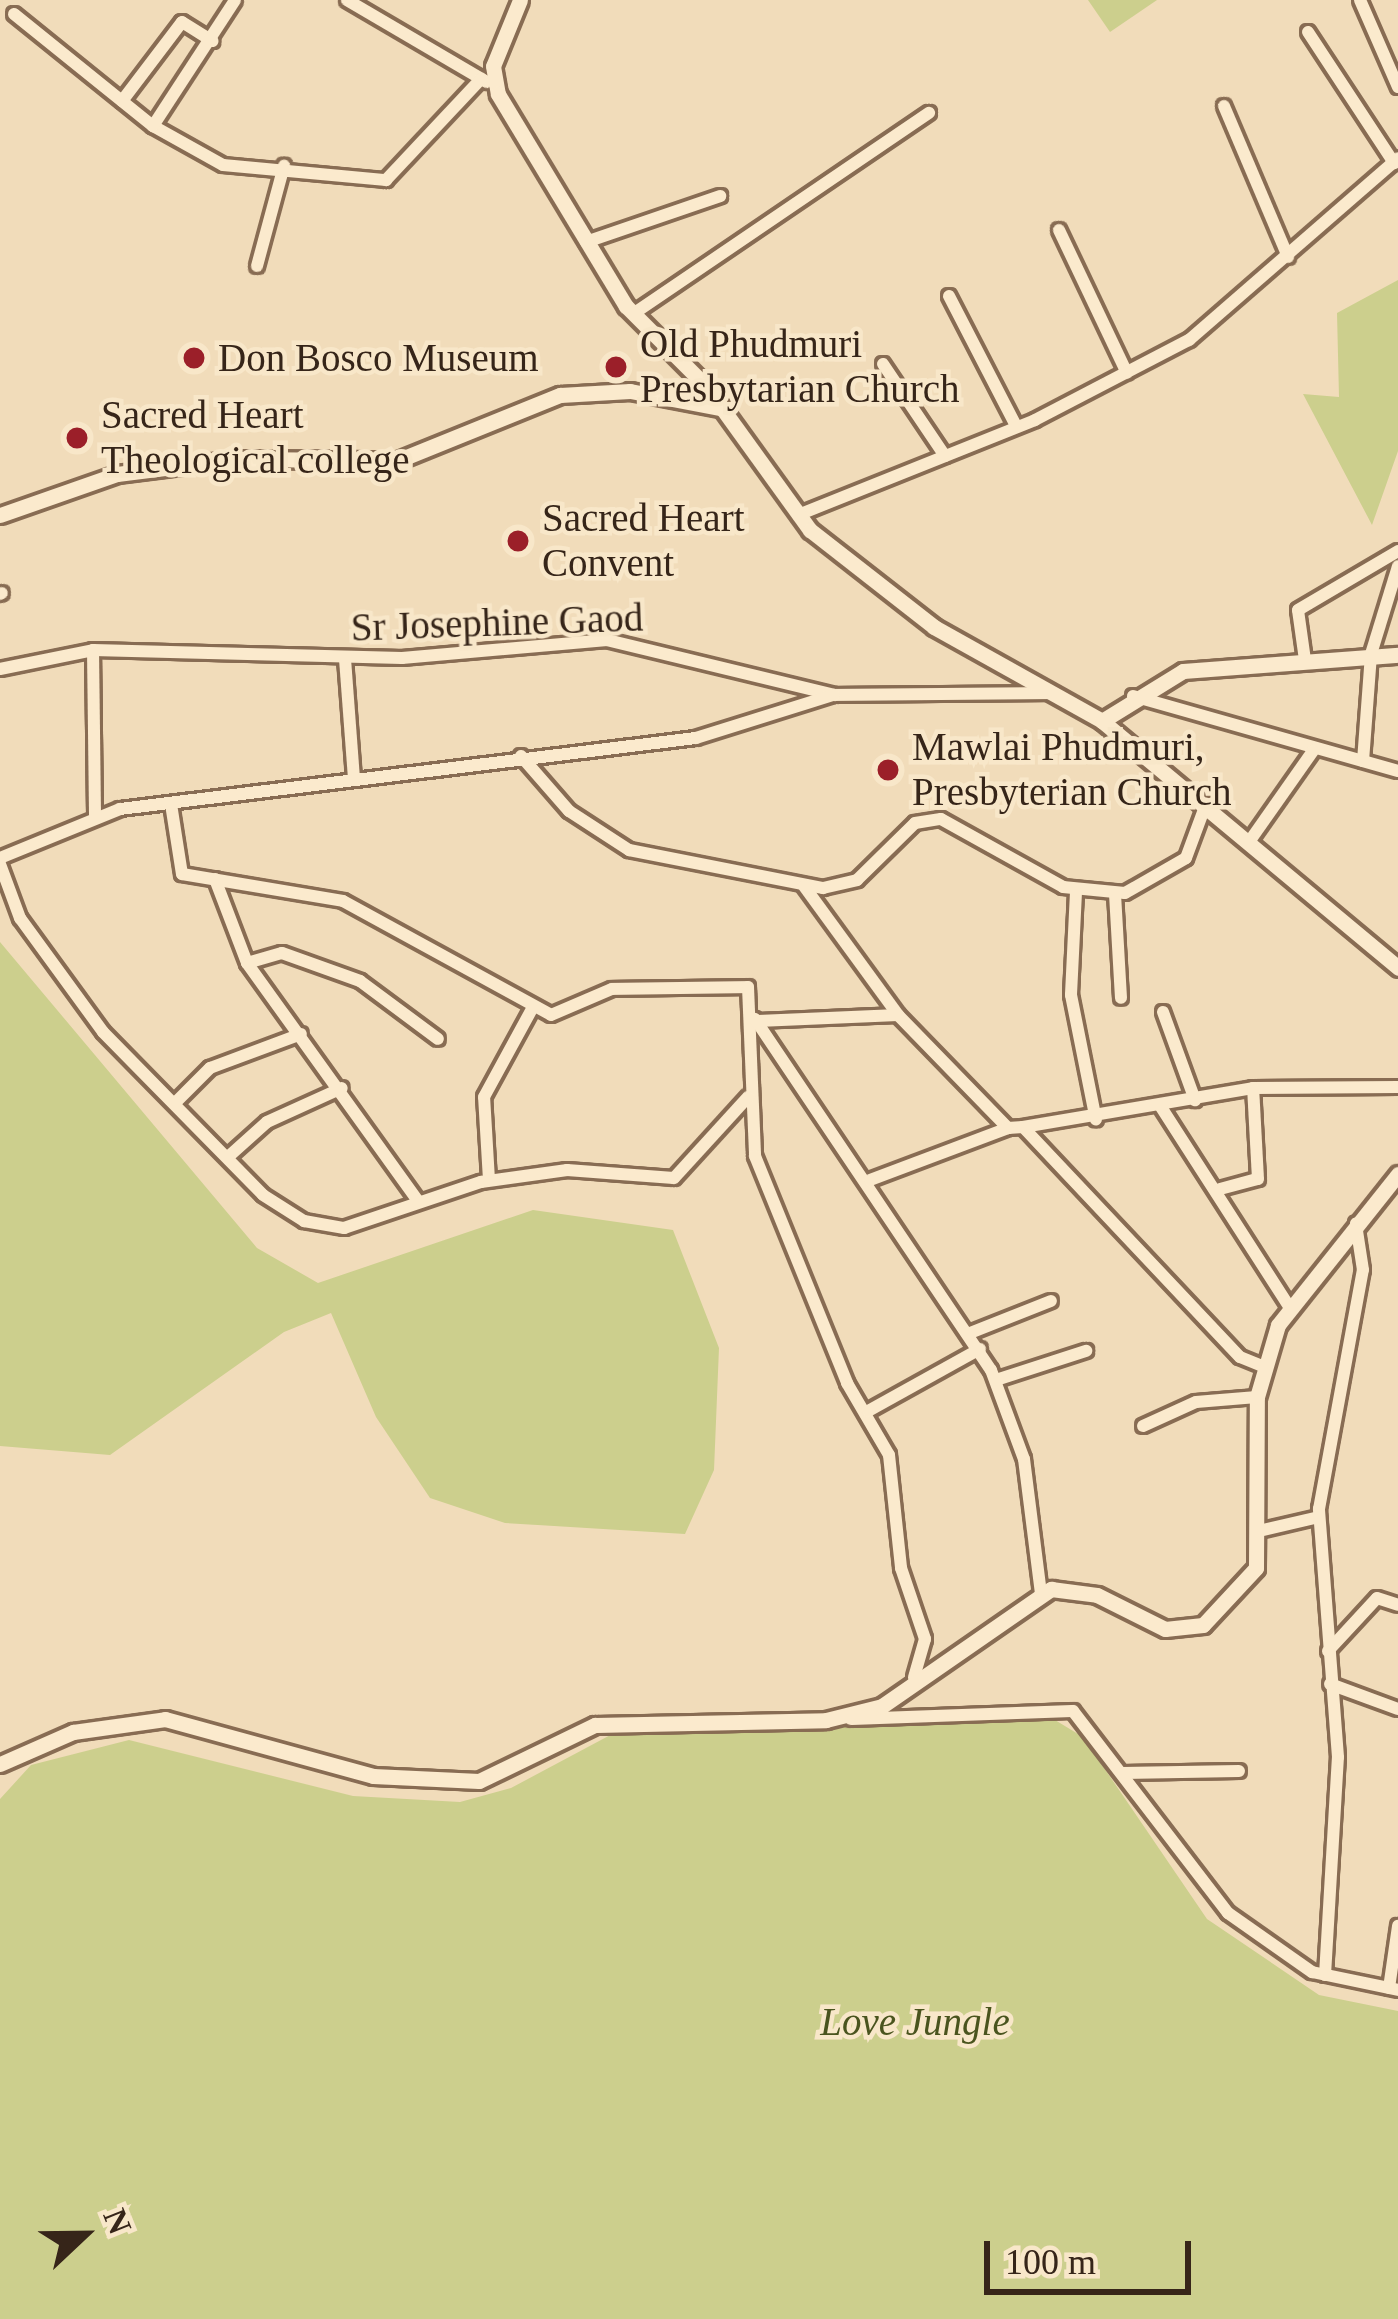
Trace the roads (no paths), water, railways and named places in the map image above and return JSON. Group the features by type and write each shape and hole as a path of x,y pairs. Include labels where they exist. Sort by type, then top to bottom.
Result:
{"street":[{"path":"153,126 235,0"},
{"path":"347,0 487,82 633,314 724,409 798,515 934,627 1063,692 1102,721 1206,803 1398,968"},
{"path":"14,14 153,126 215,164 284,166 386,179 487,82 520,0"},
{"path":"1360,0 1398,87"},
{"path":"122,101 182,22 212,41"},
{"path":"798,515 1016,426 1127,373 1219,319 1396,161 1308,32"},
{"path":"1224,106 1288,257"},
{"path":"633,314 929,113"},
{"path":"257,266 284,166"},
{"path":"586,242 719,196"},
{"path":"1060,230 1127,373"},
{"path":"949,296 1016,426"},
{"path":"883,364 945,456"},
{"path":"0,515 117,474 236,459 399,460 560,395 630,391 724,409"},
{"path":"1305,660 1298,610 1398,551"},
{"path":"1363,761 1371,653 1398,566"},
{"name":"Sr Josephine Gaod","path":"0,669 93,650 345,659 624,641 834,695 1063,692"},
{"path":"93,650 95,816"},
{"path":"1102,721 1132,696 1183,671 1371,653 1398,656"},
{"path":"345,659 354,778"},
{"path":"748,1097 674,1178 567,1169 489,1180 324,1227 282,1210 72,995 0,861 95,816 521,756 696,738 834,695"},
{"path":"1132,696 1312,751 1398,771"},
{"path":"1249,842 1312,751"},
{"path":"521,756 569,811 629,850 804,886 857,880 915,824 940,819 1076,892 1115,894 1186,858 1206,803"},
{"path":"171,804 176,868 388,918 532,1009 563,1013 612,988 737,982 752,993 756,1020 748,1097 764,1187 895,1477 901,1568 923,1628 914,1677"},
{"path":"215,879 247,963 342,1088 418,1201"},
{"path":"804,886 898,1015 1203,1321 1262,1366"},
{"path":"1076,892 1071,994 1096,1120"},
{"path":"1115,894 1121,998"},
{"path":"247,963 282,953 360,981 438,1039"},
{"path":"489,1180 484,1097 532,1009"},
{"path":"1163,1012 1195,1100"},
{"path":"756,1020 898,1015"},
{"path":"756,1020 870,1180 980,1349 1024,1459 1040,1594"},
{"path":"177,1101 210,1068 301,1034"},
{"path":"870,1180 1015,1128 1096,1120 1253,1088 1398,1087"},
{"path":"228,1157 267,1123 342,1088"},
{"path":"1220,1189 1258,1179 1253,1088"},
{"path":"1161,1107 1220,1189 1288,1306"},
{"path":"826,1720 895,1701 914,1677 1040,1594 1076,1588 1165,1629 1203,1624 1243,1592 1263,1530 1257,1396 1262,1366 1288,1306 1398,1174"},
{"path":"1325,1975 1338,1757 1319,1516 1363,1270 1356,1223"},
{"path":"970,1333 1051,1300"},
{"path":"868,1411 980,1349"},
{"path":"995,1380 1086,1351"},
{"path":"1143,1426 1196,1402 1257,1396"},
{"path":"1263,1530 1319,1516"},
{"path":"1328,1651 1378,1598 1398,1605"},
{"path":"1330,1684 1398,1709"},
{"path":"0,1764 73,1732 165,1719 330,1768 450,1783 501,1775 595,1725 1073,1711 1123,1772 1199,1886 1285,1957 1325,1975 1394,1989 1398,1926"},
{"path":"1123,1772 1239,1771"}],"place":[{"name":"Don Bosco Museum","path":"194,358"},
{"name":"Old Phudmuri Presbytarian Church","path":"616,367"},
{"name":"Sacred Heart Theological college","path":"77,438"},
{"name":"Sacred Heart Convent","path":"518,541"},
{"name":"Mawlai Phudmuri, Presbyterian Church","path":"888,770"}],"park label":[{"name":"Love Jungle","path":"915,2022"}]}
